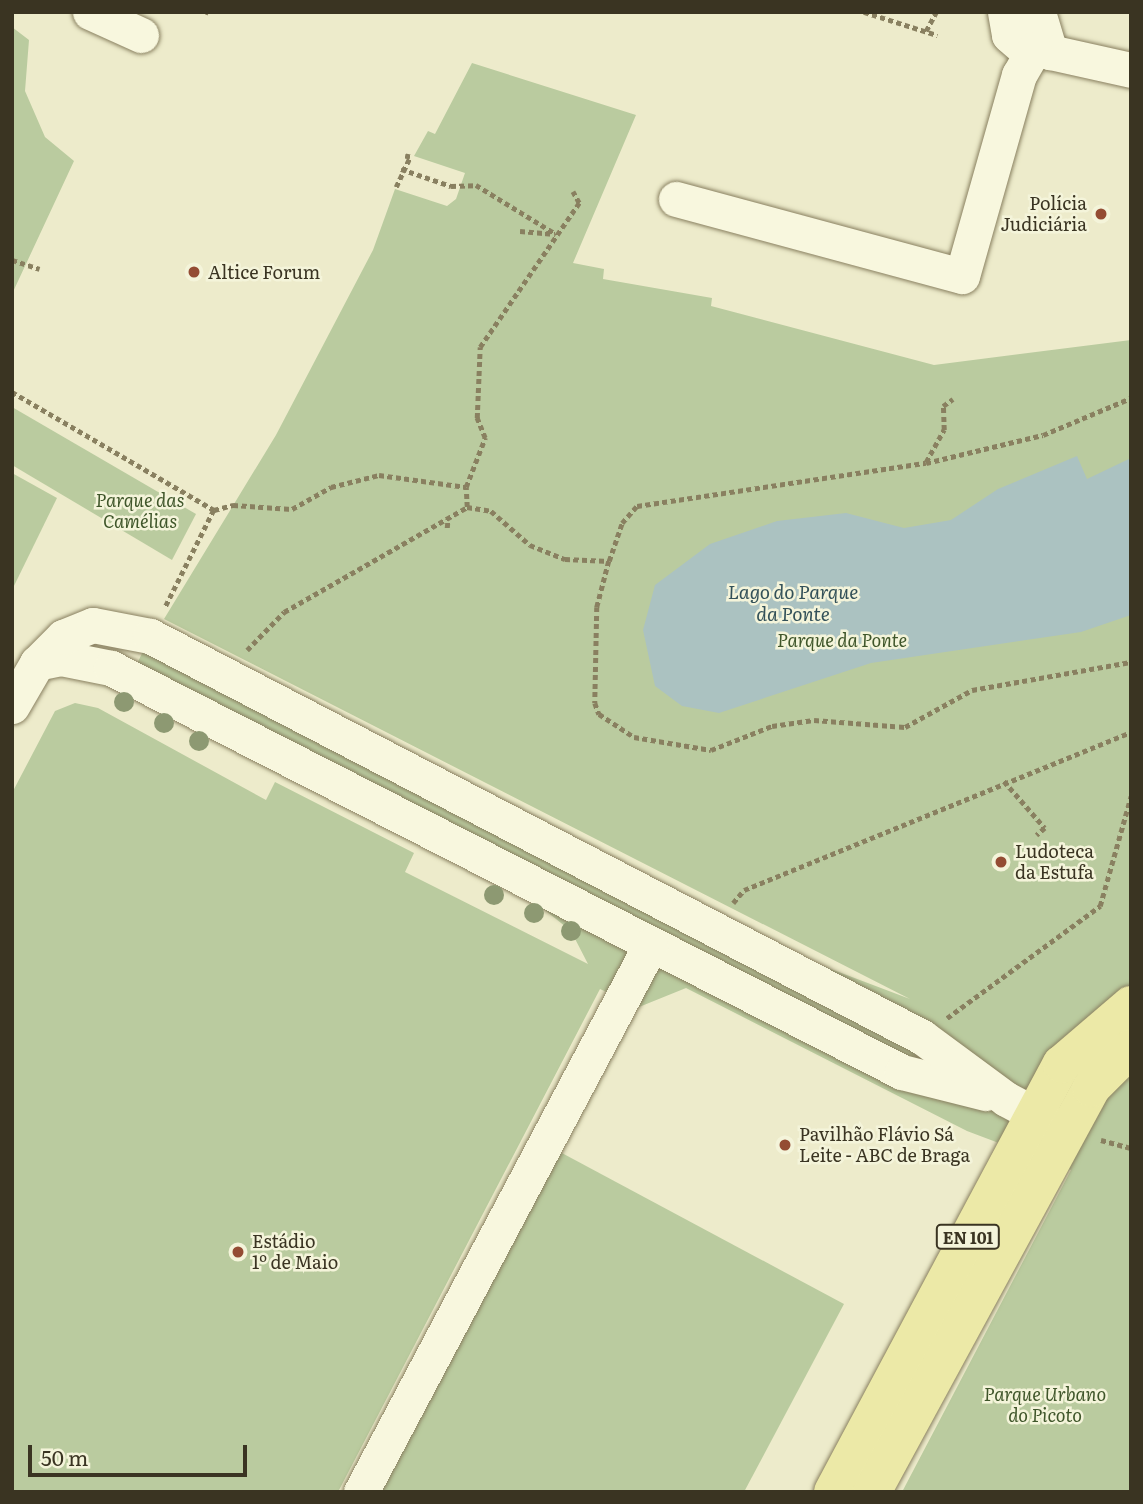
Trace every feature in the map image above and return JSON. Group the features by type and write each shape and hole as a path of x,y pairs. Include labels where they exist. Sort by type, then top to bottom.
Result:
{"main road":[{"name":"EN 101","path":"872,1492 1051,1121 1062,1064 1131,1005"},
{"name":"EN 101","path":"833,1492 1051,1121 1091,1088 1131,1048"}],"lane":[{"path":"89,12 141,36"},
{"path":"1005,12 1009,35 1042,50 1131,70"},
{"path":"676,199 962,276 1019,75 1042,50 1038,12"},
{"path":"12,706 37,663 63,637 93,625 150,636 714,925 922,1037 1051,1121"},
{"path":"37,663 61,658 111,668 650,946 902,1072 1051,1121"},
{"path":"361,1492 650,946"}],"path":[{"path":"864,12 937,35"},
{"path":"926,31 936,12"},
{"path":"398,183 406,160"},
{"path":"403,170 450,186 476,185 556,234"},
{"path":"467,507 466,487 485,438 477,418 480,347 579,203 572,192"},
{"path":"520,231 556,234"},
{"path":"12,260 40,269"},
{"path":"12,392 215,510 233,505 292,509 331,487 379,475 466,487"},
{"path":"1131,398 1043,435 926,463 637,506 622,523 597,607 595,703 599,714 634,737 711,750 772,726 814,720 905,727 972,690 1131,662"},
{"path":"926,463 944,430 943,406 953,399"},
{"path":"230,675 258,633 284,612 467,507 491,511 530,545 565,559 609,561"},
{"path":"150,636 215,510"},
{"path":"447,528 448,516"},
{"path":"714,925 744,890 1004,780 1131,732"},
{"path":"1004,780 1045,828 1037,835"},
{"path":"922,1037 1100,906 1131,796"},
{"path":"1051,1121 1131,1148"}],"green space":[{"path":"12,27 29,40 25,91 45,137 74,161 12,294"},
{"path":"472,63 636,115 573,263 604,269 603,279 712,298 711,306 934,365 1131,340 1131,1492 902,1492 1071,1170 967,1131 686,988 639,1007 600,989 338,1492 12,1492 12,793 55,711 75,703 98,708 266,800 275,782 414,853 405,872 588,964 571,931 480,858 131,677 150,636 714,925 910,999 164,619 276,435 373,250 395,189 447,206 456,199 465,173 414,156 428,131 435,134"},
{"name":"Parque das Camélias","path":"12,407 196,514 172,560 12,465"},
{"path":"12,473 57,498 12,590"},
{"path":"560,1152 844,1304 744,1492 379,1492"}],"water":[{"name":"Lago do Parque da Ponte","path":"1077,456 1087,479 1131,458 1131,615 1081,632 871,663 719,713 682,706 655,686 643,630 655,585 710,544 777,521 846,513 904,528 951,520 998,489"}],"place":[{"name":"Polícia Judiciária","path":"1101,214"},
{"name":"Altice Forum","path":"194,272"},
{"name":"Ludoteca da Estufa","path":"1001,862"},
{"name":"Pavilhão Flávio Sá Leite - ABC de Braga","path":"785,1145"},
{"name":"Estádio 1º de Maio","path":"238,1252"}],"park label":[{"name":"Parque da Ponte","path":"842,640"},
{"name":"Parque Urbano do Picoto","path":"1045,1405"}]}
